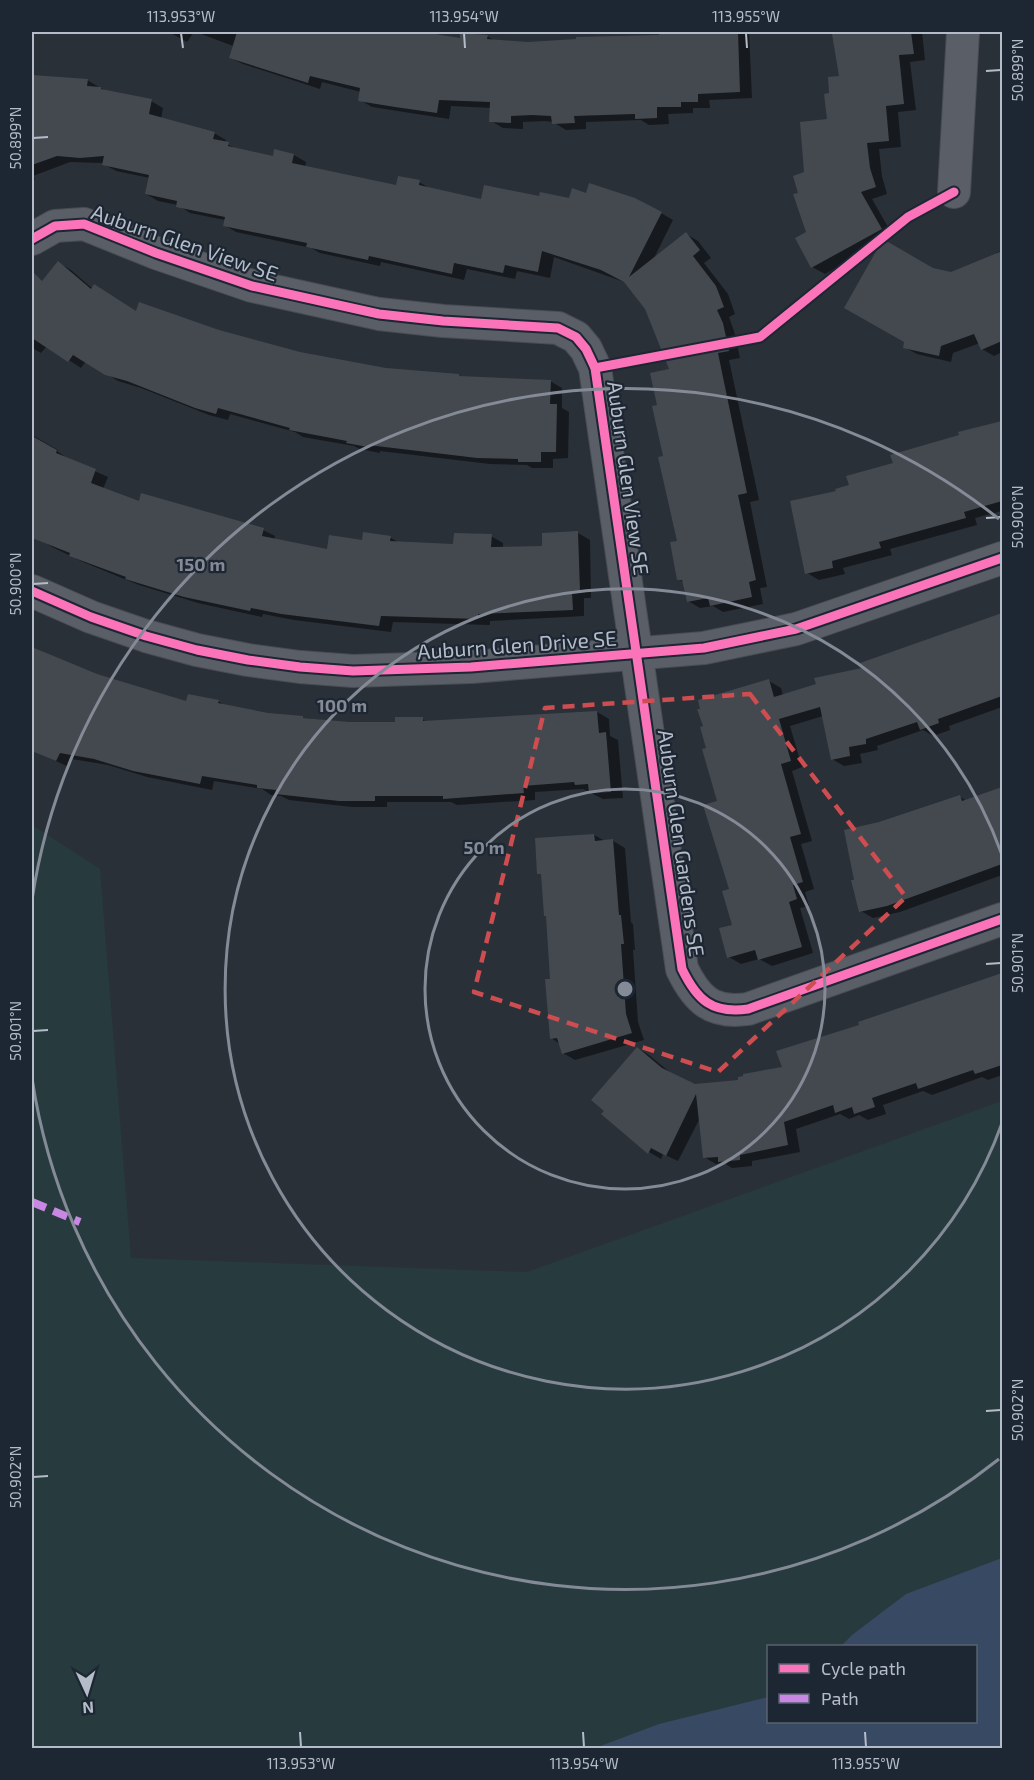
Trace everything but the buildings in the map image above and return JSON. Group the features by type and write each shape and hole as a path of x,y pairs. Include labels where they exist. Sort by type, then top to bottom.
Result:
{"street":[{"path":"954,192 963,32"},
{"name":"Auburn Glen View SE","path":"32,239 55,226 84,224 156,254 252,286 379,314 443,321 544,326 558,328 576,338 586,349 594,368 636,655"},
{"name":"Auburn Glen Drive SE","path":"32,591 91,617 156,639 228,656 300,668 353,671 471,667 704,648 796,629 1002,558"},
{"name":"Auburn Glen Gardens SE","path":"636,655 682,969 690,986 701,999 716,1008 733,1011 748,1009 1002,919"}],"highlighted area":[{"path":"750,694 906,897 718,1072 474,992 545,708"}],"green space":[{"path":"32,825 100,869 131,1258 527,1272 1002,1101 1002,1748 32,1748"}],"water":[{"path":"1002,1558 1002,1748 595,1748 659,1724 767,1697 767,1723 977,1723 977,1645 842,1645 906,1594"}],"marked path":[{"path":"32,1202 80,1222"}],"cycle path":[{"path":"595,368 760,337 908,217 954,192"},
{"path":"32,239 55,226 84,224 156,253 252,286 379,314 443,321 558,328 576,337 586,349 595,368 682,969 700,997 707,1002 725,1009 748,1009 1002,919"},
{"path":"32,591 91,617 146,636 197,650 248,660 353,671 471,667 704,648 796,629 1002,558"}]}
